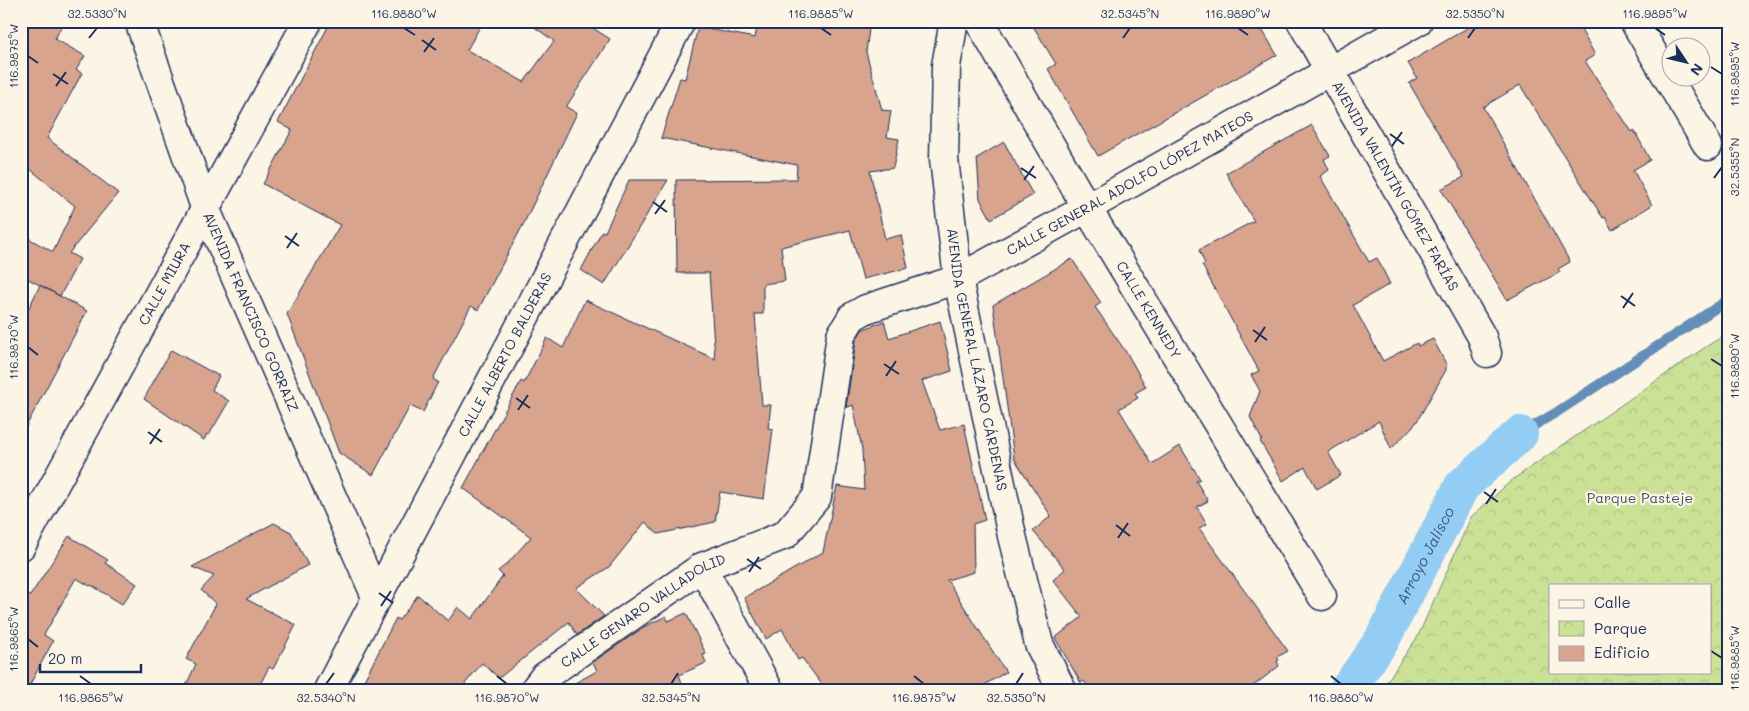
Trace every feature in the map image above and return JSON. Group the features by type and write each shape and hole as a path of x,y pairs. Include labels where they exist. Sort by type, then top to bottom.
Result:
{"street":[{"name":"AVENIDA FRANCISCO GORRAIZ","path":"140,21 206,210 377,598"},
{"name":"CALLE MIURA","path":"21,546 308,21"},
{"name":"CALLE ALBERTO BALDERAS","path":"328,690 680,21"},
{"name":"AVENIDA GENERAL LÁZARO CÁRDENAS","path":"954,21 946,66 944,159 958,279 1012,536 1039,644 1062,690"},
{"name":"CALLE KENNEDY","path":"979,21 1087,208 1322,596"},
{"name":"AVENIDA VALENTÍN GÓMEZ FARÍAS","path":"1301,21 1482,337 1487,353"},
{"name":"CALLE GENERAL ADOLFO LÓPEZ MATEOS","path":"841,335 852,317 866,309 958,279 1418,21"},
{"path":"1634,21 1708,146"},
{"name":"CALLE GENARO VALLADOLID","path":"534,690 544,677 702,568 785,535 817,498 841,335"},
{"path":"702,568 769,690"}],"green space":[{"name":"Parque Pasteje","path":"1728,333 1728,690 1381,690 1418,636 1471,517 1512,480"}],"building":[{"path":"21,21 64,21 55,39 85,56 76,70 82,73 47,138 118,193 69,253 80,259 60,296 21,275 21,234 53,252 75,206 30,169 21,185"},
{"path":"331,21 483,21 467,50 524,82 554,41 526,21 582,21 610,39 566,107 577,113 524,223 478,310 471,306 433,379 438,382 423,412 410,406 373,475 339,453 287,314 340,225 263,184 292,130 278,122"},
{"path":"758,21 870,21 866,52 882,110 891,111 887,137 899,139 893,168 870,171 885,239 901,235 908,268 863,279 850,230 781,247 785,281 763,284 763,314 755,314 762,405 771,405 768,428 773,429 764,499 720,492 715,522 658,534 645,522 609,567 576,588 604,616 577,635 569,622 499,678 482,663 460,690 359,690 396,618 399,620 418,595 448,621 458,607 472,619 503,576 498,571 508,563 531,537 463,488 521,381 524,383 547,338 563,348 585,300 715,359 709,273 677,273 676,180 796,179 797,165 661,138 680,78 685,79 698,27 755,38"},
{"path":"1030,21 1257,21 1277,55 1098,156 1048,69 1056,64"},
{"path":"1479,21 1576,21 1595,55 1585,61 1632,132 1634,130 1650,160 1633,170 1652,205 1612,230 1520,85 1483,107 1570,262 1558,269 1560,272 1507,300 1441,189 1464,177 1409,83 1417,78 1408,63"},
{"path":"1312,125 1330,156 1324,159 1329,170 1320,176 1369,262 1377,258 1390,284 1353,305 1383,361 1417,343 1418,346 1433,339 1446,364 1446,370 1416,423 1391,449 1379,421 1328,452 1341,475 1317,489 1305,467 1283,481 1260,441 1262,440 1250,417 1260,391 1251,375 1259,371 1202,265 1205,264 1199,250 1254,221 1226,173"},
{"path":"1004,142 1033,195 991,219 980,199 977,158"},
{"path":"629,180 668,180 604,285 581,270 602,231 605,232"},
{"path":"1072,259 1101,303 1095,307 1128,355 1146,387 1135,393 1138,398 1119,409 1152,464 1180,446 1200,479 1196,481 1208,501 1197,507 1207,524 1199,528 1288,651 1277,657 1279,666 1248,690 1091,690 1084,681 1081,683 1055,638 1082,617 1053,580 1065,569 1033,531 1051,516 1014,458 993,305"},
{"path":"40,285 87,311 21,436 21,324"},
{"path":"884,321 889,338 940,321 952,371 922,381 940,430 964,424 985,520 973,524 974,572 947,580 1006,672 976,690 826,690 802,658 798,660 782,629 766,639 744,598 823,552 837,486 864,490 862,449 853,405 846,408 856,340 862,330"},
{"path":"171,350 219,376 212,390 229,401 209,435 207,434 204,440 144,399"},
{"path":"274,523 291,532 308,565 246,599 296,625 273,669 269,667 257,690 184,690 196,664 186,659 216,604 201,590 214,576 192,567"},
{"path":"69,536 108,560 105,563 137,584 122,604 76,578 44,635 53,641 27,690 21,690 21,591 30,596"},
{"path":"686,613 706,654 703,655 706,663 679,675 685,690 562,690 597,671 593,662 644,627 666,616 668,621"}],"waterway":[{"path":"1520,434 1557,412 1728,300"},
{"name":"Arroyo Jalisco","path":"1347,690 1382,640 1462,486 1520,434"}]}
